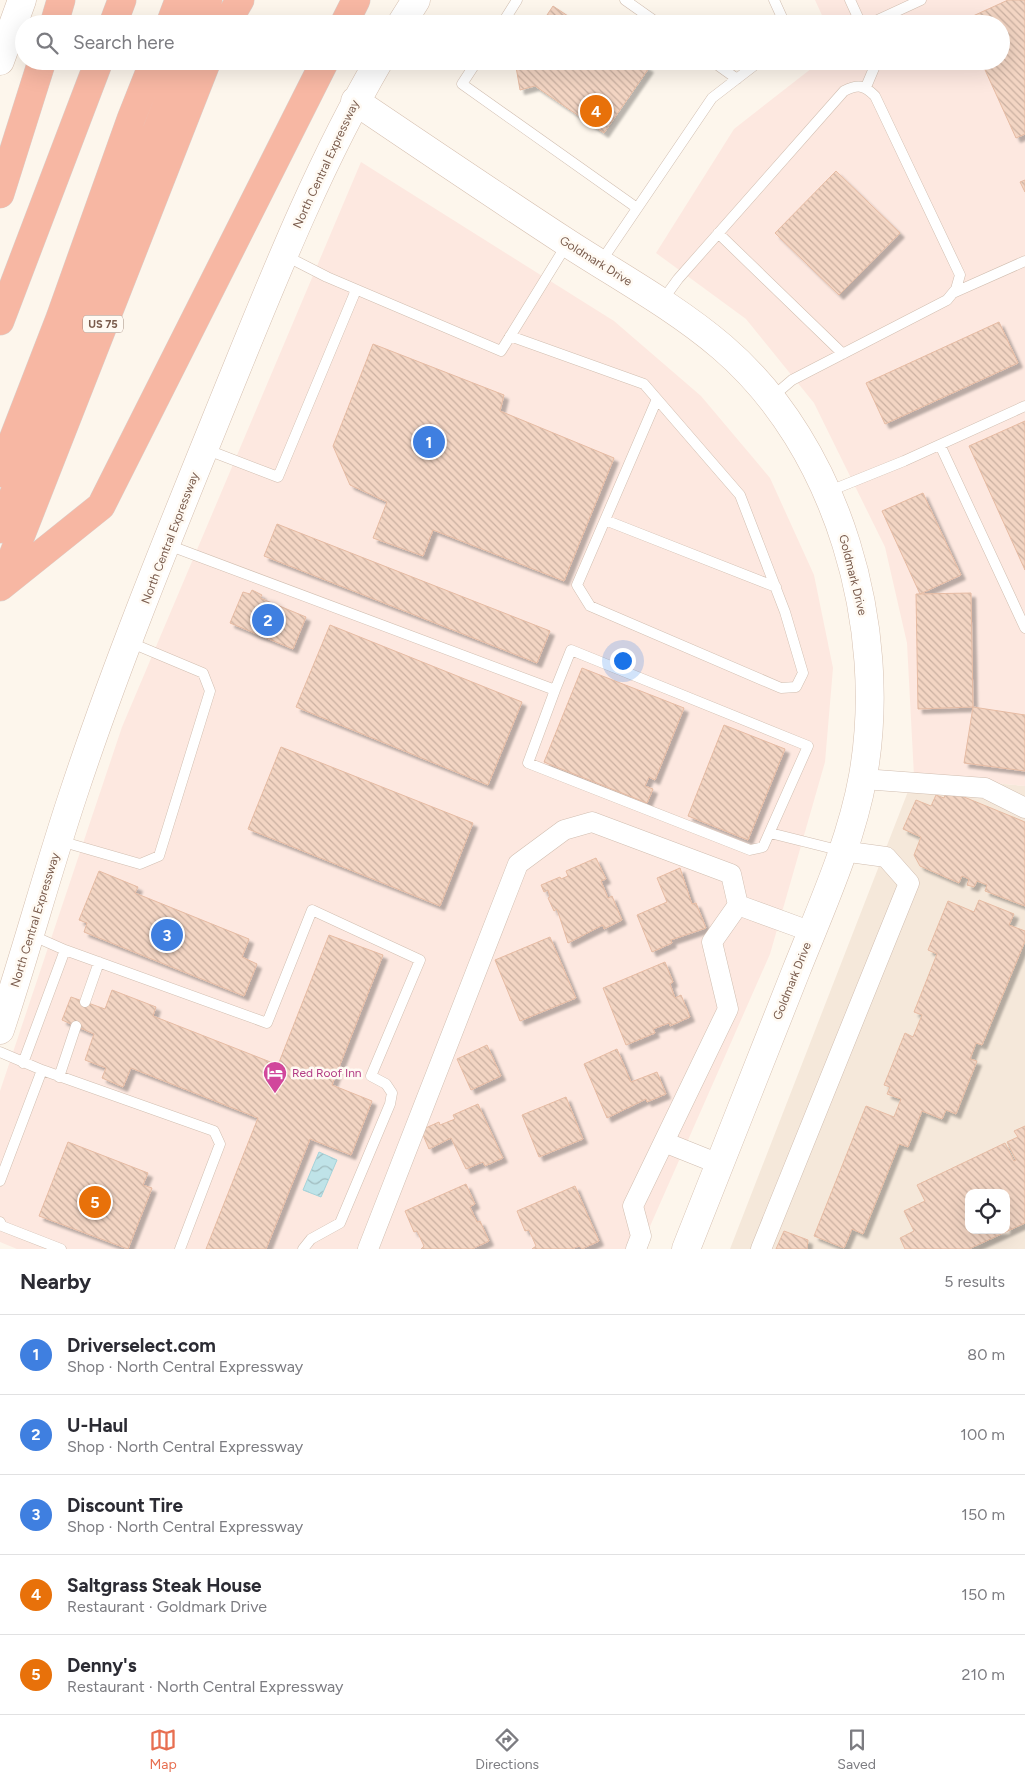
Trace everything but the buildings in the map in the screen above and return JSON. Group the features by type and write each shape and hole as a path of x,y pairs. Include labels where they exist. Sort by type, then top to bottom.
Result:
{"highway":[{"path":"57,15 61,0"},
{"path":"116,15 122,0"},
{"path":"155,15 159,0"},
{"path":"173,15 179,0"},
{"path":"202,15 208,0"},
{"path":"226,15 232,0"},
{"path":"231,15 240,0"},
{"path":"348,15 356,0"},
{"path":"0,194 39,70"},
{"path":"0,321 95,70"},
{"path":"131,120 141,70"},
{"path":"0,529 70,323 131,120 150,70"},
{"path":"0,472 70,323 155,134 180,70"},
{"path":"155,134 200,70"},
{"name":"US 75","path":"0,588 202,70"},
{"path":"0,588 101,506 320,70"}],"street":[{"path":"17,15 22,0"},
{"path":"407,15 416,0"},
{"path":"0,61 15,19"},
{"name":"North Central Expressway","path":"0,1030 32,935 74,794 129,642 204,448 283,255 355,101 374,70"},
{"name":"Goldmark Drive","path":"355,101 600,264 662,302 724,348 771,399 791,428 826,492 843,533 864,617 870,705 863,779 842,851 812,932 686,1249"},
{"path":"863,779 985,788 1025,808"},
{"path":"368,1249 518,864 564,830 592,822 731,874 738,906 712,942 728,1009 633,1206 641,1236 636,1249"},
{"path":"761,1249 909,883 886,857 842,851"},
{"path":"738,906 812,932"},
{"path":"664,1142 719,1164"}],"lane":[{"path":"508,15 517,0"},
{"path":"625,0 646,15"},
{"path":"774,0 781,15"},
{"path":"850,0 857,15"},
{"path":"888,15 921,0"},
{"path":"471,70 462,84 638,208"},
{"path":"725,70 737,78"},
{"path":"600,264 712,98 748,70"},
{"path":"866,87 873,70"},
{"path":"662,302 678,279 844,91 854,86 866,87 875,96 960,275 953,293 947,300 792,380 771,399"},
{"path":"718,233 843,354"},
{"path":"283,255 356,290 501,351 568,243"},
{"path":"953,293 1025,261"},
{"path":"204,448 278,477 356,290"},
{"path":"510,336 644,384 657,399 740,495 776,587 803,672 796,687 781,688 590,606 578,585 657,399"},
{"path":"826,492 940,445 1025,406"},
{"path":"940,445 1025,628"},
{"path":"605,520 776,587"},
{"path":"168,545 556,690"},
{"path":"59,841 140,864 159,856 210,691 202,673 129,642"},
{"path":"571,650 808,746 763,847 750,850 528,763 556,690 571,650"},
{"path":"770,833 842,851"},
{"path":"32,935 65,950 267,1023 312,910 420,960 371,1076 386,1084 392,1093 390,1104 340,1223 310,1239 303,1249"},
{"path":"23,1063 65,950"},
{"path":"85,1002 98,962"},
{"path":"59,1077 76,1026"},
{"path":"0,1052 59,1077 214,1131 220,1144 180,1249"},
{"path":"0,1181 42,1070"},
{"path":"0,1222 2,1226 61,1249"}],"shaded area":[{"path":"815,0 1025,0 1025,786 914,776 907,643 885,547 814,403 746,319 656,253 734,129 809,70 1010,70 1010,15 822,15"},
{"path":"361,162 614,321 701,396 770,478 814,575 833,668 825,762 770,954 640,1249 17,1249 0,1242 0,1091 122,727"},
{"path":"914,776 1025,786 1025,1249 730,1249"}],"water":[{"path":"319,1152 337,1160 321,1197 303,1190"}],"place":[{"name":"Saltgrass Steak House","path":"596,111"},
{"name":"Driverselect.com","path":"429,442"},
{"name":"U-Haul","path":"268,620"},
{"name":"Discount Tire","path":"167,935"},
{"name":"Red Roof Inn","path":"275,1094"},
{"name":"Denny's","path":"95,1202"}]}
